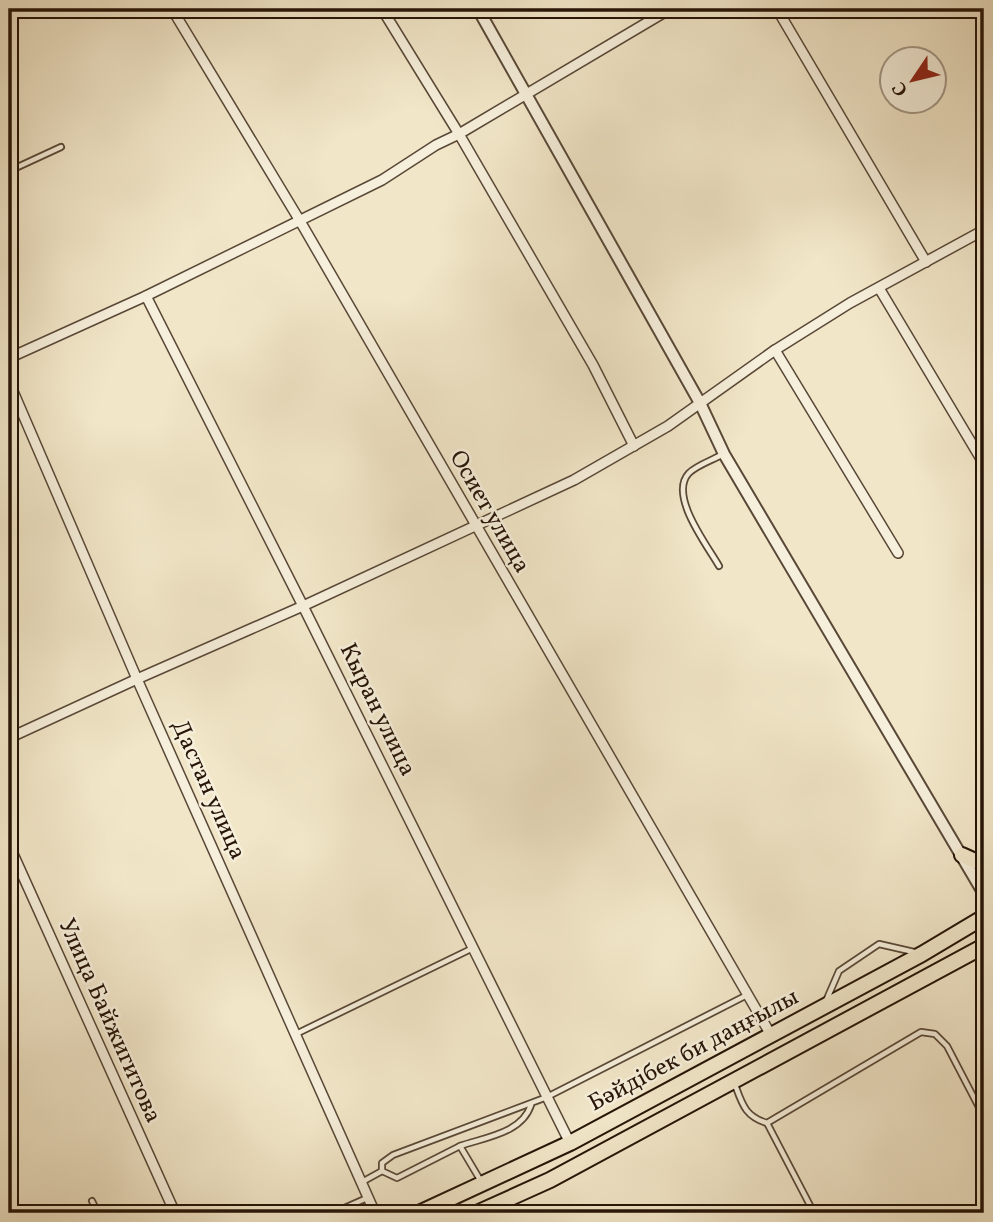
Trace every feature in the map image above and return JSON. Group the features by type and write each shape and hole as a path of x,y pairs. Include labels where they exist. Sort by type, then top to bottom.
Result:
{"main road":[{"path":"962,855 984,864"},
{"name":"Бәйдібек би даңғылы","path":"419,1213 570,1143 922,954 984,917"},
{"name":"Бәйдібек би даңғылы","path":"477,1213 550,1180 984,946"}],"street":[{"name":"Осиет улица","path":"172,9 299,221 771,1035"},
{"path":"382,9 459,134 593,365 634,446"},
{"path":"478,9 701,403 724,454 984,894"},
{"path":"9,358 146,296 382,180 436,145 670,9"},
{"path":"777,9 926,261"},
{"path":"9,738 574,480 668,426 775,350 850,303 984,230"},
{"path":"879,288 984,464"},
{"name":"Кыран улица","path":"146,296 570,1143"},
{"path":"775,350 898,553"},
{"name":"Дастан улица","path":"9,382 137,678 375,1213"},
{"name":"Улица Байжигитова","path":"9,845 175,1213"}],"lane":[{"path":"9,171 61,146"},
{"path":"719,566 684,503 682,488 689,473 724,454"},
{"path":"823,1007 839,971 880,944 922,954"},
{"path":"295,1034 473,948"},
{"path":"382,1171 382,1163 393,1155 547,1097 747,995"},
{"path":"767,1123 921,1032 935,1034 947,1046 984,1117"},
{"path":"734,1081 746,1110 755,1119 767,1123 814,1213"},
{"path":"382,1171 397,1178 460,1146 511,1129 527,1117 532,1103"},
{"path":"460,1146 482,1184"},
{"path":"361,1182 382,1171"},
{"path":"333,1213 368,1197"},
{"path":"92,1201 99,1213"}]}
